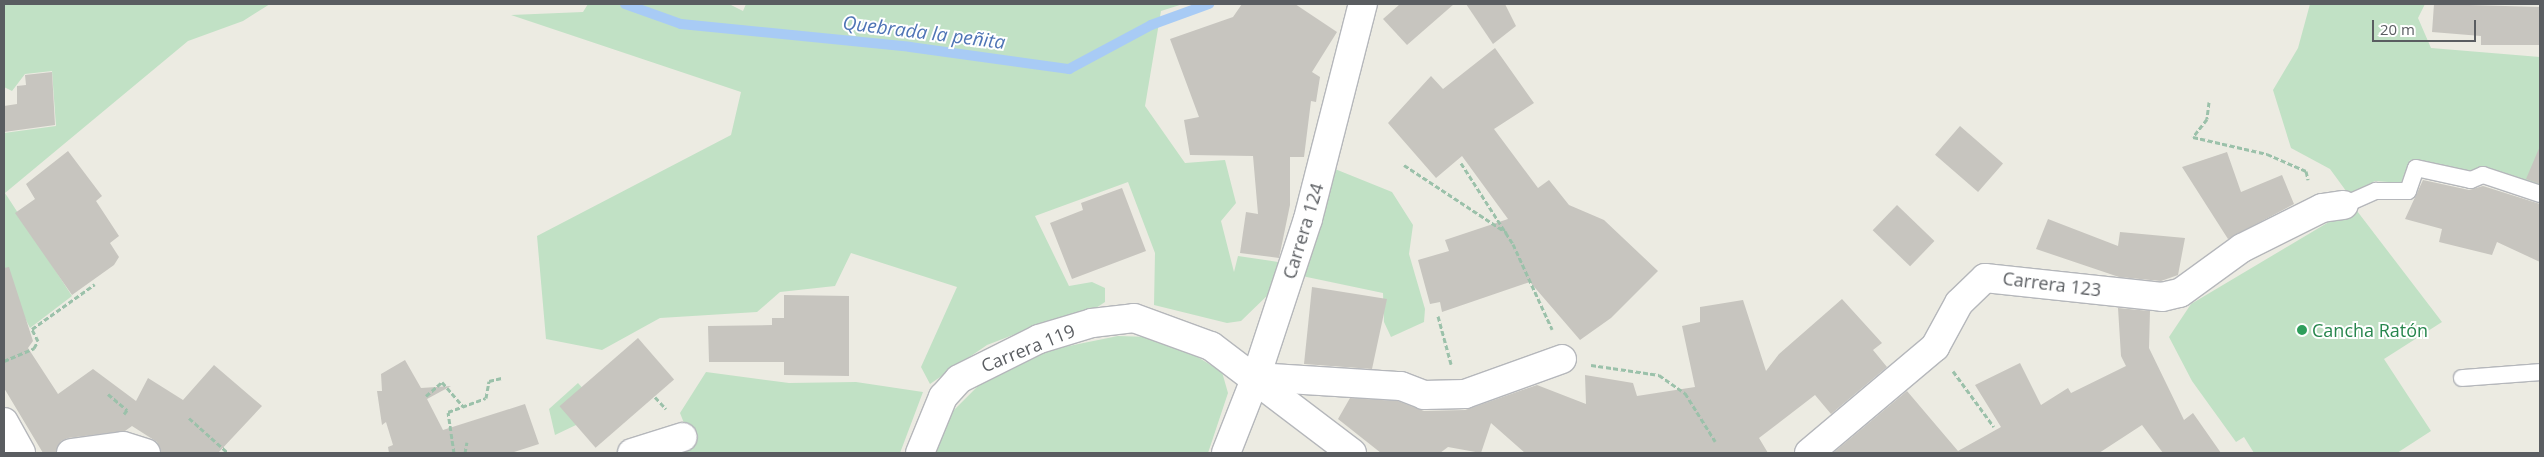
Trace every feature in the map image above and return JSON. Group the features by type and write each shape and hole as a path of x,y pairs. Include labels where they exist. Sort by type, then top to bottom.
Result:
{"street":[{"name":"Carrera 124","path":"1226,453 1256,377 1308,219 1364,4"},
{"name":"Carrera 123","path":"1810,453 1934,347 1959,303 1986,278 2162,297 2180,293 2242,248 2338,205"},
{"name":"Carrera 119","path":"920,453 943,397 959,379 1039,340 1092,323 1134,318 1176,330 1212,346 1256,377 1352,453"},
{"path":"1256,377 1401,386 1424,395 1465,394 1562,359"},
{"path":"4,422 21,453"},
{"path":"632,453 682,437"},
{"path":"71,453 123,446 146,453"}],"lane":[{"path":"2338,205 2376,191 2408,191 2416,168 2472,180 2482,176 2540,194"},
{"path":"2462,378 2540,372"}],"path":[{"path":"2208,102 2207,119 2194,136 2267,154 2306,171 2310,185 2338,205"},
{"path":"1461,164 1507,234 1562,359 1659,375 1685,393 1715,441"},
{"path":"1404,165 1507,234"},
{"path":"4,361 34,348 38,341 32,329 95,284"},
{"path":"1438,316 1451,365 1465,394"},
{"path":"1934,347 1994,427"},
{"path":"454,453 448,412 486,398 489,381 502,378"},
{"path":"426,396 442,382 463,406"},
{"path":"189,418 228,453"},
{"path":"465,453 467,442"}],"green space":[{"path":"4,4 270,4 243,21 188,41 5,193 72,296 30,328 4,276 4,133 56,126 52,71 25,74 12,91 4,87"},
{"path":"588,4 729,4 743,11 746,4 1183,4 1161,11 1145,106 1185,163 1225,160 1236,203 1221,221 1234,272 1238,256 1278,262 1273,290 1241,321 1227,323 1154,305 1155,253 1128,182 1035,216 1069,286 1092,282 1105,288 1105,302 1093,310 1049,321 987,345 930,384 921,367 957,287 851,253 835,286 780,292 757,312 660,318 602,350 546,339 537,236 731,135 741,92 511,15 583,12"},
{"path":"2310,4 2425,4 2418,18 2431,48 2540,57 2540,185 2483,168 2468,173 2410,160 2401,183 2375,181 2349,195 2330,169 2291,148 2273,90 2298,48"},
{"path":"1335,169 1392,192 1413,225 1409,254 1425,309 1424,322 1391,337 1384,322 1383,293 1302,276"},
{"name":"Cancha Ratón","path":"2354,207 2442,322 2384,359 2431,431 2397,453 2254,453 2244,437 2236,442 2192,381 2169,337 2191,304"},
{"path":"1118,336 1150,337 1196,356 1222,372 1228,393 1208,453 930,453 945,419 984,380 1044,351"},
{"path":"706,372 789,383 856,382 923,392 900,453 685,453 686,428 680,413"},
{"path":"578,383 592,399 576,425 555,435 549,409"}],"building":[{"path":"1242,4 1295,4 1337,32 1312,72 1320,77 1316,102 1311,101 1304,157 1290,157 1290,205 1279,258 1240,253 1246,212 1258,214 1253,156 1190,155 1184,120 1199,117 1170,39 1233,17"},
{"path":"1400,4 1454,4 1407,45 1383,19"},
{"path":"1466,4 1505,4 1516,26 1493,44"},
{"path":"2434,4 2540,7 2540,45 2481,45 2481,36 2432,32"},
{"path":"1495,48 1534,103 1494,129 1538,188 1549,180 1569,205 1604,220 1658,271 1611,318 1580,340 1530,282 1442,312 1440,302 1430,304 1418,260 1449,251 1445,240 1508,219 1462,156 1436,178 1388,123 1431,76 1443,89"},
{"path":"52,72 55,125 4,132 4,106 17,104 17,86 26,85 25,75"},
{"path":"1960,126 2003,163 1978,192 1935,155"},
{"path":"2540,146 2540,184 2526,179"},
{"path":"68,151 102,196 96,201 119,236 110,243 119,257 114,265 72,295 15,213 35,199 26,184"},
{"path":"2227,152 2241,192 2282,175 2294,204 2228,239 2182,167"},
{"path":"2423,180 2469,190 2483,186 2540,204 2540,262 2497,242 2492,255 2439,242 2442,229 2405,219"},
{"path":"1122,188 1146,251 1072,279 1050,223 1083,210 1081,203"},
{"path":"1897,205 1934,241 1910,266 1873,230"},
{"path":"2048,219 2118,246 2120,232 2185,238 2178,275 2161,281 2119,277 2036,249"},
{"path":"9,267 33,341 28,348 58,394 93,369 136,401 148,378 183,400 214,365 262,406 218,453 161,453 157,442 132,426 125,431 68,438 61,441 56,453 43,453 4,388 4,268"},
{"path":"1312,287 1387,299 1372,369 1304,364"},
{"path":"784,295 849,296 849,376 784,375 784,362 709,362 708,326 772,325 772,318 784,318"},
{"path":"1842,299 1882,343 1873,350 1887,367 1831,414 1815,395 1759,438 1768,453 1525,453 1491,423 1481,453 1448,447 1440,453 1381,453 1338,419 1350,398 1398,401 1424,411 1465,410 1537,385 1586,404 1585,375 1633,383 1637,396 1695,387 1682,326 1700,322 1700,307 1743,300 1766,371 1779,354"},
{"path":"2118,308 2150,311 2149,348 2184,420 2193,413 2221,453 2163,453 2142,425 2099,453 1833,453 1907,391 1958,451 2001,427 1975,385 2020,363 2041,405 2068,388 2071,393 2126,366 2121,356"},
{"path":"638,338 674,380 596,448 560,406"},
{"path":"405,360 421,388 451,386 427,399 443,430 525,404 539,444 511,453 389,453 388,447 393,445 386,422 382,425 377,391 382,391 381,374"}],"waterway":[{"name":"Quebrada la peñita","path":"625,4 681,24 910,47 1069,69 1151,25 1209,4"}],"place":[{"name":"Cancha Ratón","path":"2302,330"}]}
